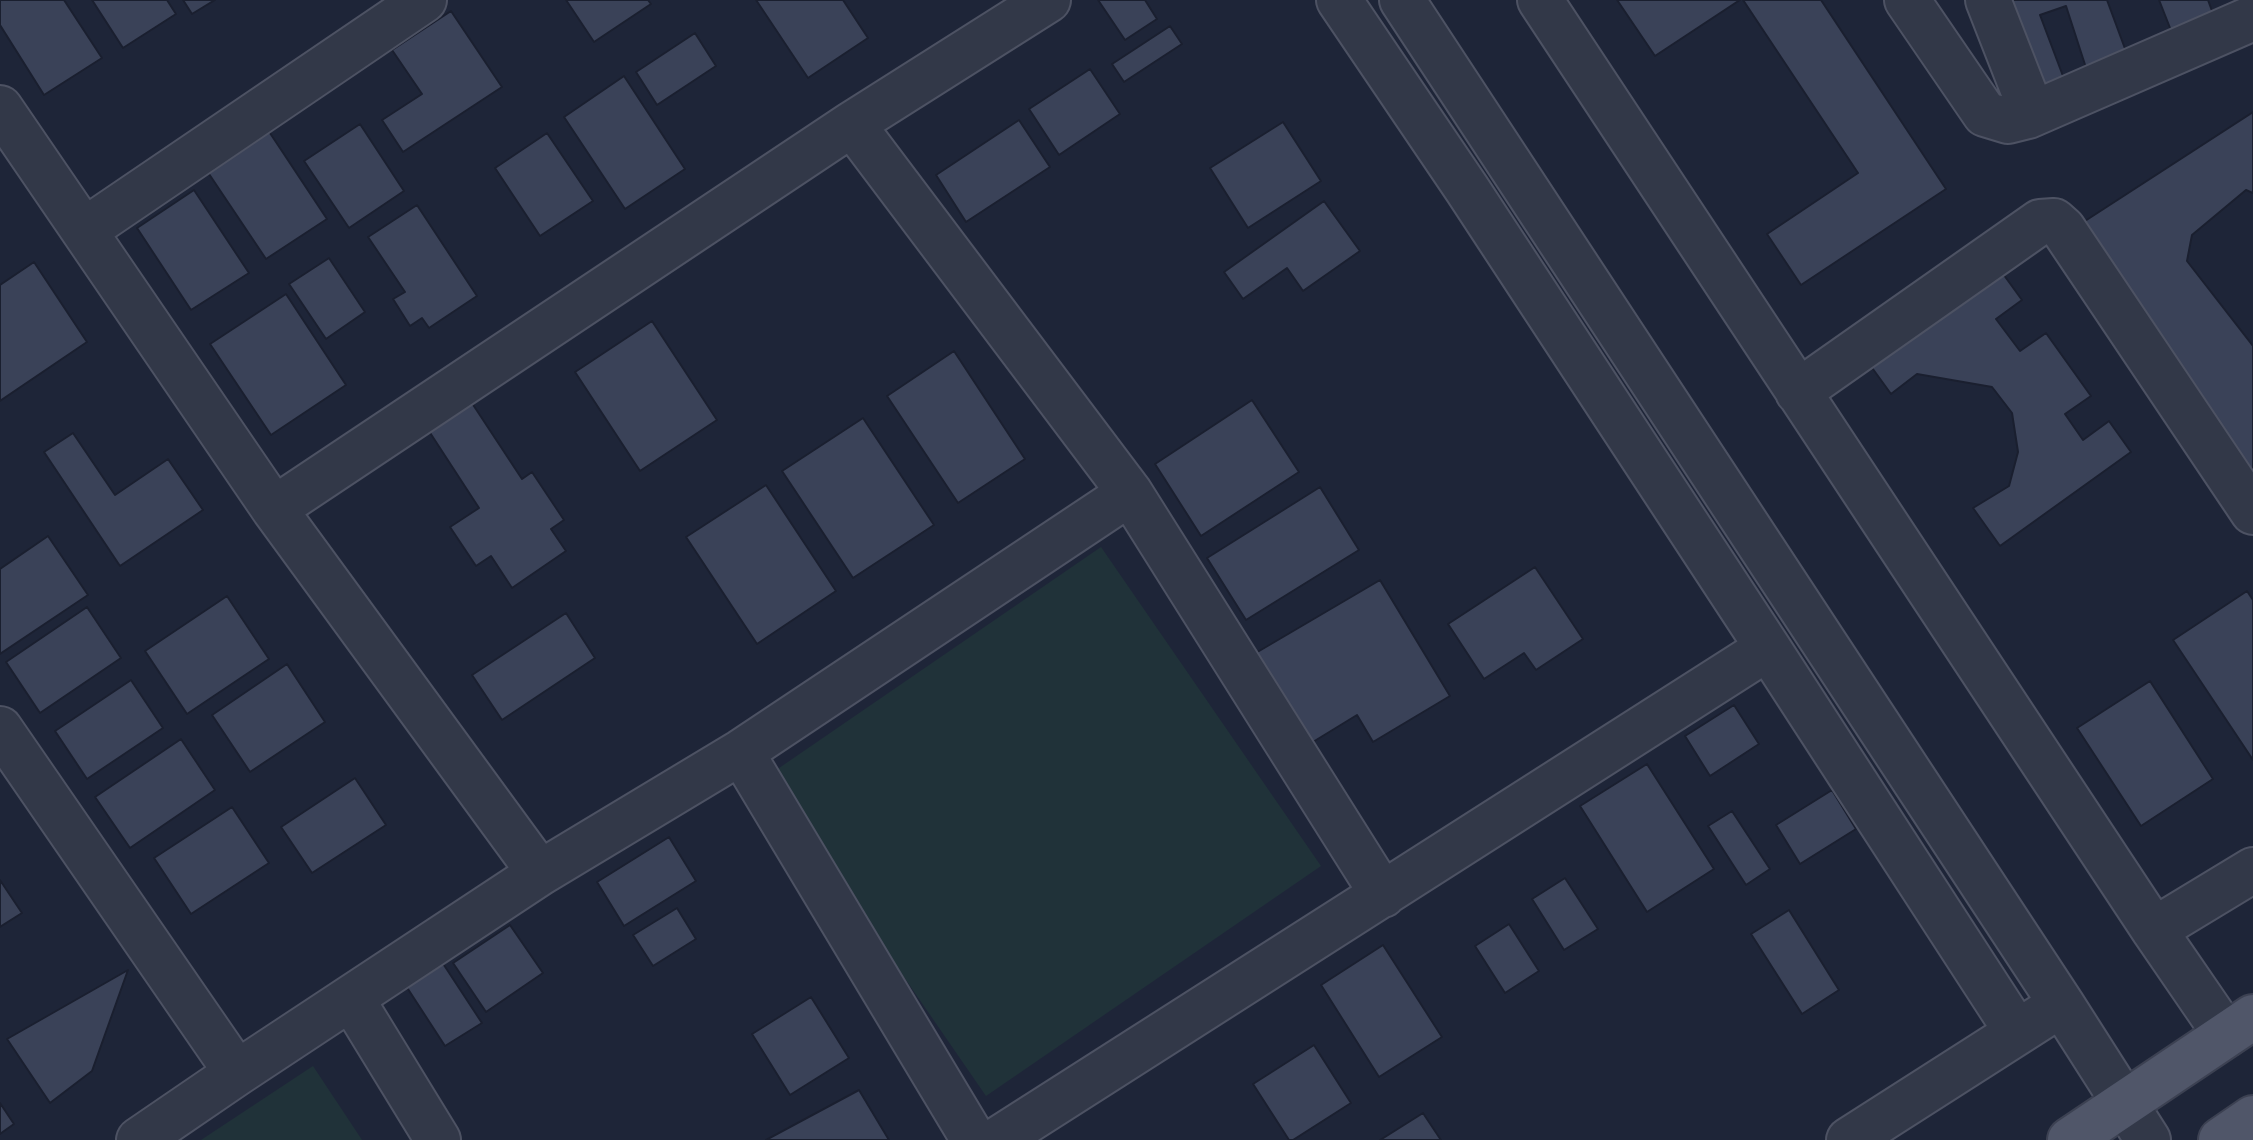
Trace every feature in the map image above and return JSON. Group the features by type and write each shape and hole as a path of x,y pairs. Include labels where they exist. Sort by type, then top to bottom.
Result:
{"main road":[{"path":"2070,1140 2240,1026"},
{"path":"2221,1140 2253,1118"}],"street":[{"path":"85,230 424,0"},
{"path":"274,509 852,124 1048,0"},
{"path":"1339,0 1467,189 2017,1032"},
{"path":"1402,0 2148,1140"},
{"path":"1540,0 2154,930 2240,1026"},
{"path":"1907,0 1985,114 2008,121 2028,116 2253,18"},
{"path":"1988,0 2024,92 2028,116"},
{"path":"0,108 274,509 540,873"},
{"path":"852,124 1130,493 1383,895"},
{"path":"1798,392 2040,222 2054,221 2063,229 2253,512"},
{"path":"139,1140 540,873 741,752 1130,493"},
{"path":"997,1140 1768,648"},
{"path":"0,729 237,1073"},
{"path":"741,752 974,1140"},
{"path":"2154,930 2253,870"},
{"path":"351,998 438,1140"},
{"path":"1849,1140 2062,1005"}],"shaded area":[{"path":"1101,547 1321,866 986,1096 766,777"},
{"path":"313,1066 362,1140 201,1140"}],"building":[{"path":"0,0 64,0 102,58 44,95 0,25"},
{"path":"92,0 167,0 176,14 123,48"},
{"path":"183,0 215,0 192,14"},
{"path":"566,0 648,0 651,4 594,42"},
{"path":"756,0 843,0 868,38 808,78"},
{"path":"1098,0 1145,0 1157,19 1125,40"},
{"path":"1617,0 1740,0 1655,56"},
{"path":"1743,0 1821,0 1946,189 1801,285 1767,234 1858,173"},
{"path":"1998,0 2107,0 2127,54 2088,74 2066,6 2040,15 2066,84 2031,91"},
{"path":"2159,0 2208,0 2215,19 2172,33"},
{"path":"451,11 502,87 403,152 382,120 422,94 392,50"},
{"path":"1170,26 1182,44 1124,82 1112,64"},
{"path":"695,33 716,66 657,105 636,72"},
{"path":"1090,69 1120,114 1059,155 1029,109"},
{"path":"624,76 685,169 625,209 564,117"},
{"path":"2253,112 2253,193 2246,190 2192,235 2187,261 2253,346 2253,476 2068,232"},
{"path":"1019,120 1050,167 966,222 936,175"},
{"path":"1283,122 1321,181 1248,228 1210,168"},
{"path":"360,124 404,191 349,228 304,161"},
{"path":"268,130 327,219 266,259 207,171"},
{"path":"547,133 593,201 540,236 495,168"},
{"path":"194,190 249,273 191,310 137,228"},
{"path":"1324,201 1360,251 1303,291 1287,268 1243,299 1224,272"},
{"path":"417,205 477,296 429,328 422,318 410,326 393,299 405,292 368,237"},
{"path":"329,258 365,312 326,339 289,284"},
{"path":"34,262 87,342 0,401 0,285"},
{"path":"2001,271 2022,300 1996,319 2020,351 2046,333 2091,396 2065,414 2083,440 2109,421 2131,452 2000,546 1973,508 2009,486 2018,452 2012,413 1992,387 1917,374 1891,394 1870,365"},
{"path":"286,294 346,385 271,435 210,344"},
{"path":"652,321 717,420 640,471 575,372"},
{"path":"954,351 1025,459 958,503 887,396"},
{"path":"466,394 522,479 532,472 564,520 551,529 566,551 512,588 491,556 476,566 450,527 479,508 423,422"},
{"path":"1252,400 1299,472 1201,536 1155,464"},
{"path":"863,418 934,525 853,578 782,471"},
{"path":"73,433 115,495 168,459 203,510 120,566 44,452"},
{"path":"766,485 836,591 757,644 686,537"},
{"path":"1320,487 1359,550 1246,620 1207,558"},
{"path":"48,536 88,595 0,654 0,569"},
{"path":"1535,567 1583,639 1536,670 1524,653 1484,679 1448,624"},
{"path":"1380,580 1450,696 1373,742 1357,715 1308,745 1254,654"},
{"path":"2247,591 2253,600 2253,760 2173,640"},
{"path":"227,596 269,659 187,714 145,651"},
{"path":"87,607 121,658 40,713 6,662"},
{"path":"566,613 595,658 502,720 472,675"},
{"path":"287,664 325,722 250,772 212,715"},
{"path":"131,680 163,728 87,779 55,731"},
{"path":"2150,681 2213,779 2141,826 2077,728"},
{"path":"1734,705 1759,744 1710,776 1685,736"},
{"path":"181,739 215,790 130,848 95,797"},
{"path":"1647,764 1714,869 1647,912 1580,806"},
{"path":"355,778 386,825 312,873 281,827"},
{"path":"1832,790 1856,829 1800,864 1776,825"},
{"path":"232,807 269,863 191,914 154,858"},
{"path":"1732,811 1770,869 1746,885 1708,826"},
{"path":"669,837 696,881 624,926 597,882"},
{"path":"1565,878 1598,929 1564,950 1532,899"},
{"path":"0,880 22,913 0,927"},
{"path":"677,908 696,939 653,966 633,935"},
{"path":"1789,910 1839,990 1802,1014 1751,934"},
{"path":"1509,924 1539,971 1505,993 1475,946"},
{"path":"510,925 543,973 486,1012 453,963"},
{"path":"1383,945 1442,1037 1379,1077 1321,985"},
{"path":"442,962 482,1023 445,1046 406,986"},
{"path":"128,970 92,1071 50,1103 7,1039"},
{"path":"811,997 849,1058 790,1095 752,1034"},
{"path":"1314,1045 1351,1103 1289,1140 1253,1084"},
{"path":"859,1090 889,1140 766,1140"},
{"path":"0,1103 14,1124 0,1134"},
{"path":"1423,1113 1441,1140 1380,1140"}]}
